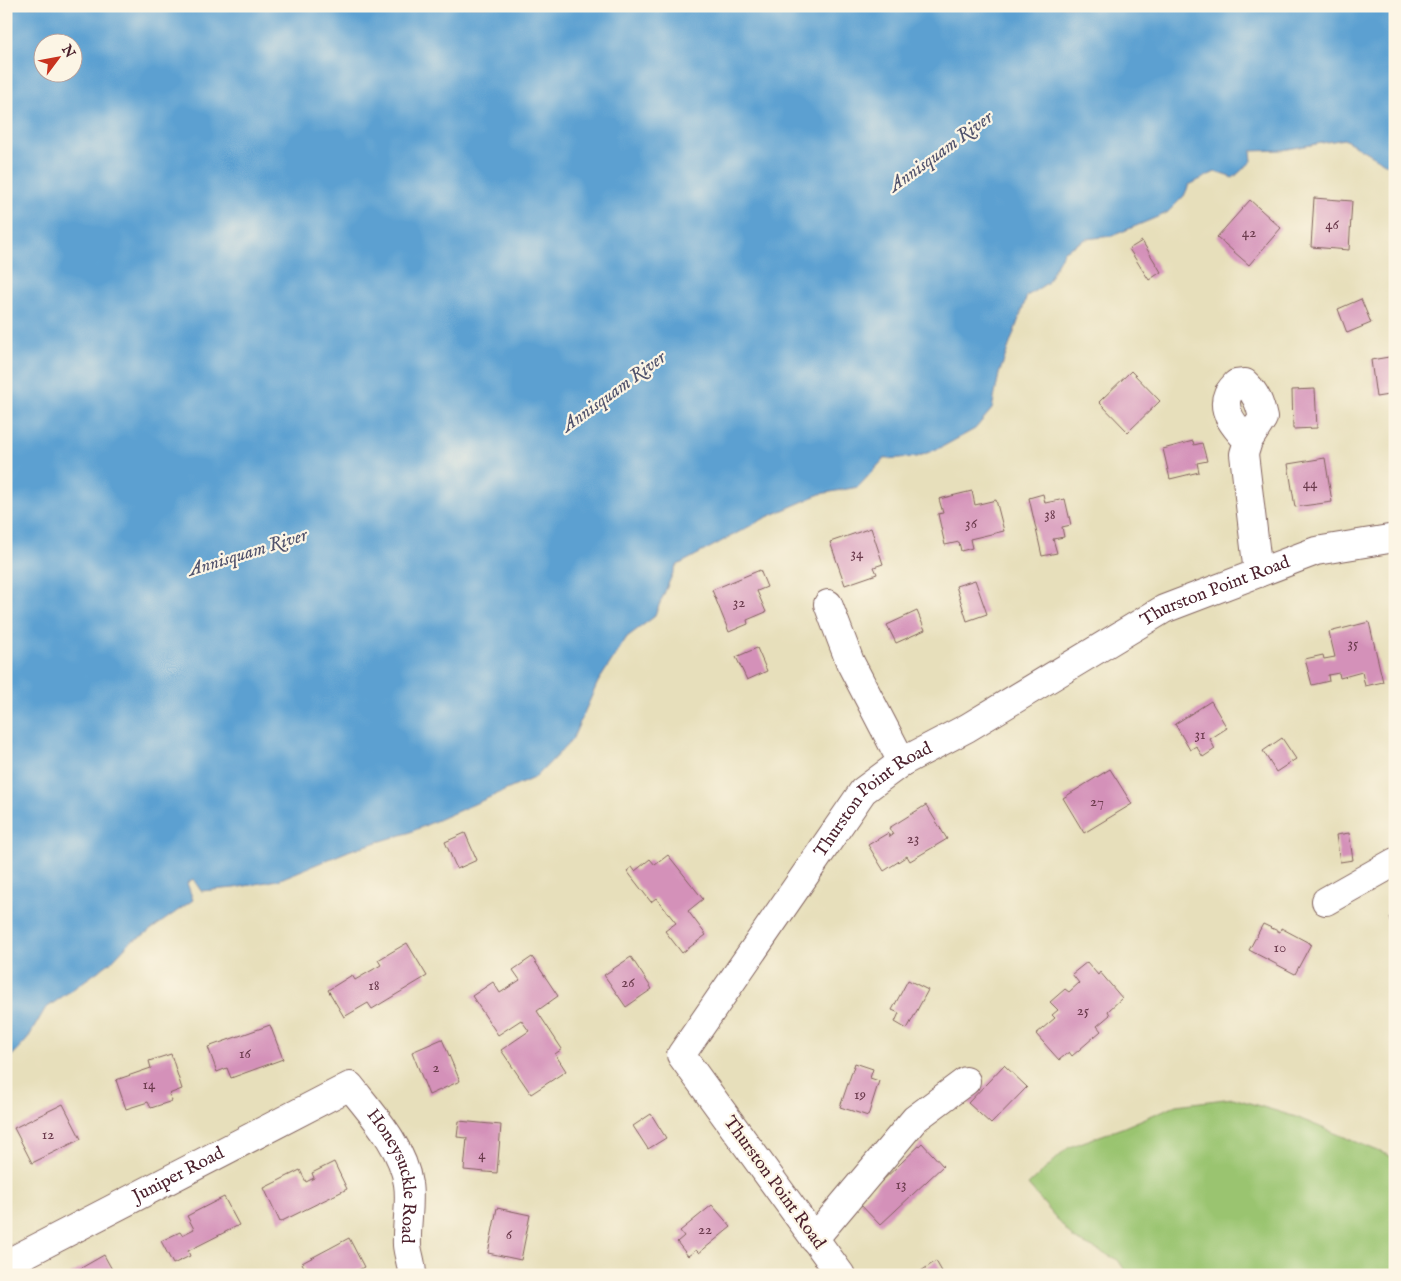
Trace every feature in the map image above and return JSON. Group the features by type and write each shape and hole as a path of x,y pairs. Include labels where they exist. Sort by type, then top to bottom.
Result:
{"street":[{"path":"1248,440 1244,454 1258,572"},
{"name":"Thurston Point Road","path":"841,1275 681,1055 863,791 902,762 967,728 1164,608 1316,551 1395,538"},
{"path":"828,604 850,662 902,762"},
{"path":"1326,901 1395,862"},
{"path":"814,1239 915,1119 966,1081"},
{"name":"Juniper Road","path":"6,1264 350,1086"},
{"name":"Honeysuckle Road","path":"350,1086 391,1140 404,1166 408,1184 407,1246 412,1275"}],"green space":[{"path":"1233,1098 1296,1117 1395,1158 1395,1275 1128,1275 1118,1260 1074,1239 1028,1185 1069,1147 1122,1128 1176,1105"}],"water":[{"name":"Annisquam River","path":"6,6 1395,6 1395,169 1344,139 1283,150 1251,151 1252,161 1233,178 1215,172 1189,185 1184,196 1167,213 1112,236 1086,239 1064,251 1047,283 1027,296 999,374 992,409 975,429 942,447 917,457 884,459 858,487 820,494 765,518 676,566 654,617 627,637 598,682 572,740 536,777 408,833 351,850 278,880 234,888 201,891 193,879 187,883 193,900 142,936 130,942 111,962 45,1009 27,1040 6,1062"}],"building":[{"path":"1314,198 1352,201 1349,250 1311,247"},
{"path":"1250,200 1281,228 1249,265 1217,237"},
{"path":"1142,241 1161,272 1149,280 1129,249"},
{"path":"1361,299 1371,323 1347,333 1338,309"},
{"path":"1395,356 1395,394 1376,397 1371,360"},
{"path":"1131,371 1160,401 1128,432 1099,402"},
{"path":"1315,389 1317,428 1293,429 1292,390"},
{"path":"1193,441 1194,445 1202,443 1207,461 1197,463 1199,472 1170,479 1163,449"},
{"path":"1325,458 1332,502 1295,507 1288,464"},
{"path":"972,491 975,505 996,500 1004,531 970,539 972,548 961,551 959,542 945,545 938,514 943,513 939,499"},
{"path":"1043,494 1045,503 1065,499 1071,525 1062,527 1064,537 1053,539 1057,553 1042,556 1029,498"},
{"path":"871,528 883,564 874,567 877,574 845,585 830,542"},
{"path":"760,570 767,587 757,591 766,612 747,620 748,624 729,632 712,590"},
{"path":"975,580 987,614 967,621 956,586"},
{"path":"917,611 925,630 896,643 887,625"},
{"path":"1369,622 1383,682 1365,686 1362,672 1340,678 1339,673 1328,675 1329,681 1312,685 1305,659 1323,655 1324,659 1335,657 1329,632"},
{"path":"757,648 767,671 747,680 736,657"},
{"path":"1211,701 1227,728 1210,739 1215,749 1203,757 1196,746 1190,750 1175,724"},
{"path":"1282,738 1296,759 1276,772 1263,751"},
{"path":"1110,769 1132,804 1084,833 1063,798"},
{"path":"926,805 947,839 910,861 907,856 884,871 868,845 888,833 890,837 893,835 889,828"},
{"path":"465,833 477,860 457,869 445,842"},
{"path":"1349,833 1353,860 1340,862 1336,835"},
{"path":"668,855 703,899 688,911 706,935 682,953 665,931 676,923 656,898 651,902 627,871 632,867 635,871 650,859 655,865"},
{"path":"1395,915 1395,934 1394,934 1390,917"},
{"path":"1263,924 1280,932 1281,928 1311,944 1295,974 1249,950"},
{"path":"407,943 427,976 372,1009 368,1003 344,1017 328,990 352,975 355,980 381,965 378,960"},
{"path":"532,957 558,996 537,1011 562,1049 555,1054 566,1071 531,1094 501,1050 529,1031 521,1020 498,1035 472,996 493,982 500,993 520,980 513,970"},
{"path":"631,957 652,989 626,1007 604,975"},
{"path":"1087,962 1098,975 1100,972 1122,998 1108,1011 1110,1015 1097,1026 1101,1031 1072,1056 1069,1052 1059,1060 1036,1034 1055,1018 1052,1015 1058,1010 1050,1002 1065,989 1069,992 1079,983 1072,974"},
{"path":"908,980 928,990 907,1029 895,1022 899,1013 892,1010"},
{"path":"270,1025 283,1059 231,1078 227,1068 217,1072 208,1047"},
{"path":"442,1039 460,1081 429,1095 412,1052"},
{"path":"171,1054 182,1089 169,1094 172,1101 151,1108 148,1102 126,1109 116,1080 151,1068 149,1061"},
{"path":"855,1063 873,1069 870,1078 879,1081 868,1116 840,1107"},
{"path":"1004,1065 1027,1087 991,1124 968,1103"},
{"path":"63,1104 81,1139 32,1163 14,1128"},
{"path":"651,1114 666,1138 648,1149 633,1126"},
{"path":"459,1121 501,1125 497,1173 464,1170 467,1138 457,1137"},
{"path":"922,1143 943,1166 880,1225 859,1203"},
{"path":"334,1162 347,1189 280,1222 264,1188 300,1170 306,1182 314,1178 312,1173"},
{"path":"224,1197 239,1225 188,1251 190,1256 173,1264 161,1241 180,1232 182,1235 194,1229 187,1216"},
{"path":"712,1205 731,1227 699,1253 696,1250 688,1256 677,1242 684,1236 680,1231"},
{"path":"497,1208 530,1215 521,1260 488,1253"},
{"path":"349,1238 364,1267 349,1275 308,1275 302,1263"},
{"path":"104,1255 115,1275 69,1275"},
{"path":"936,1261 944,1275 915,1275"}]}
